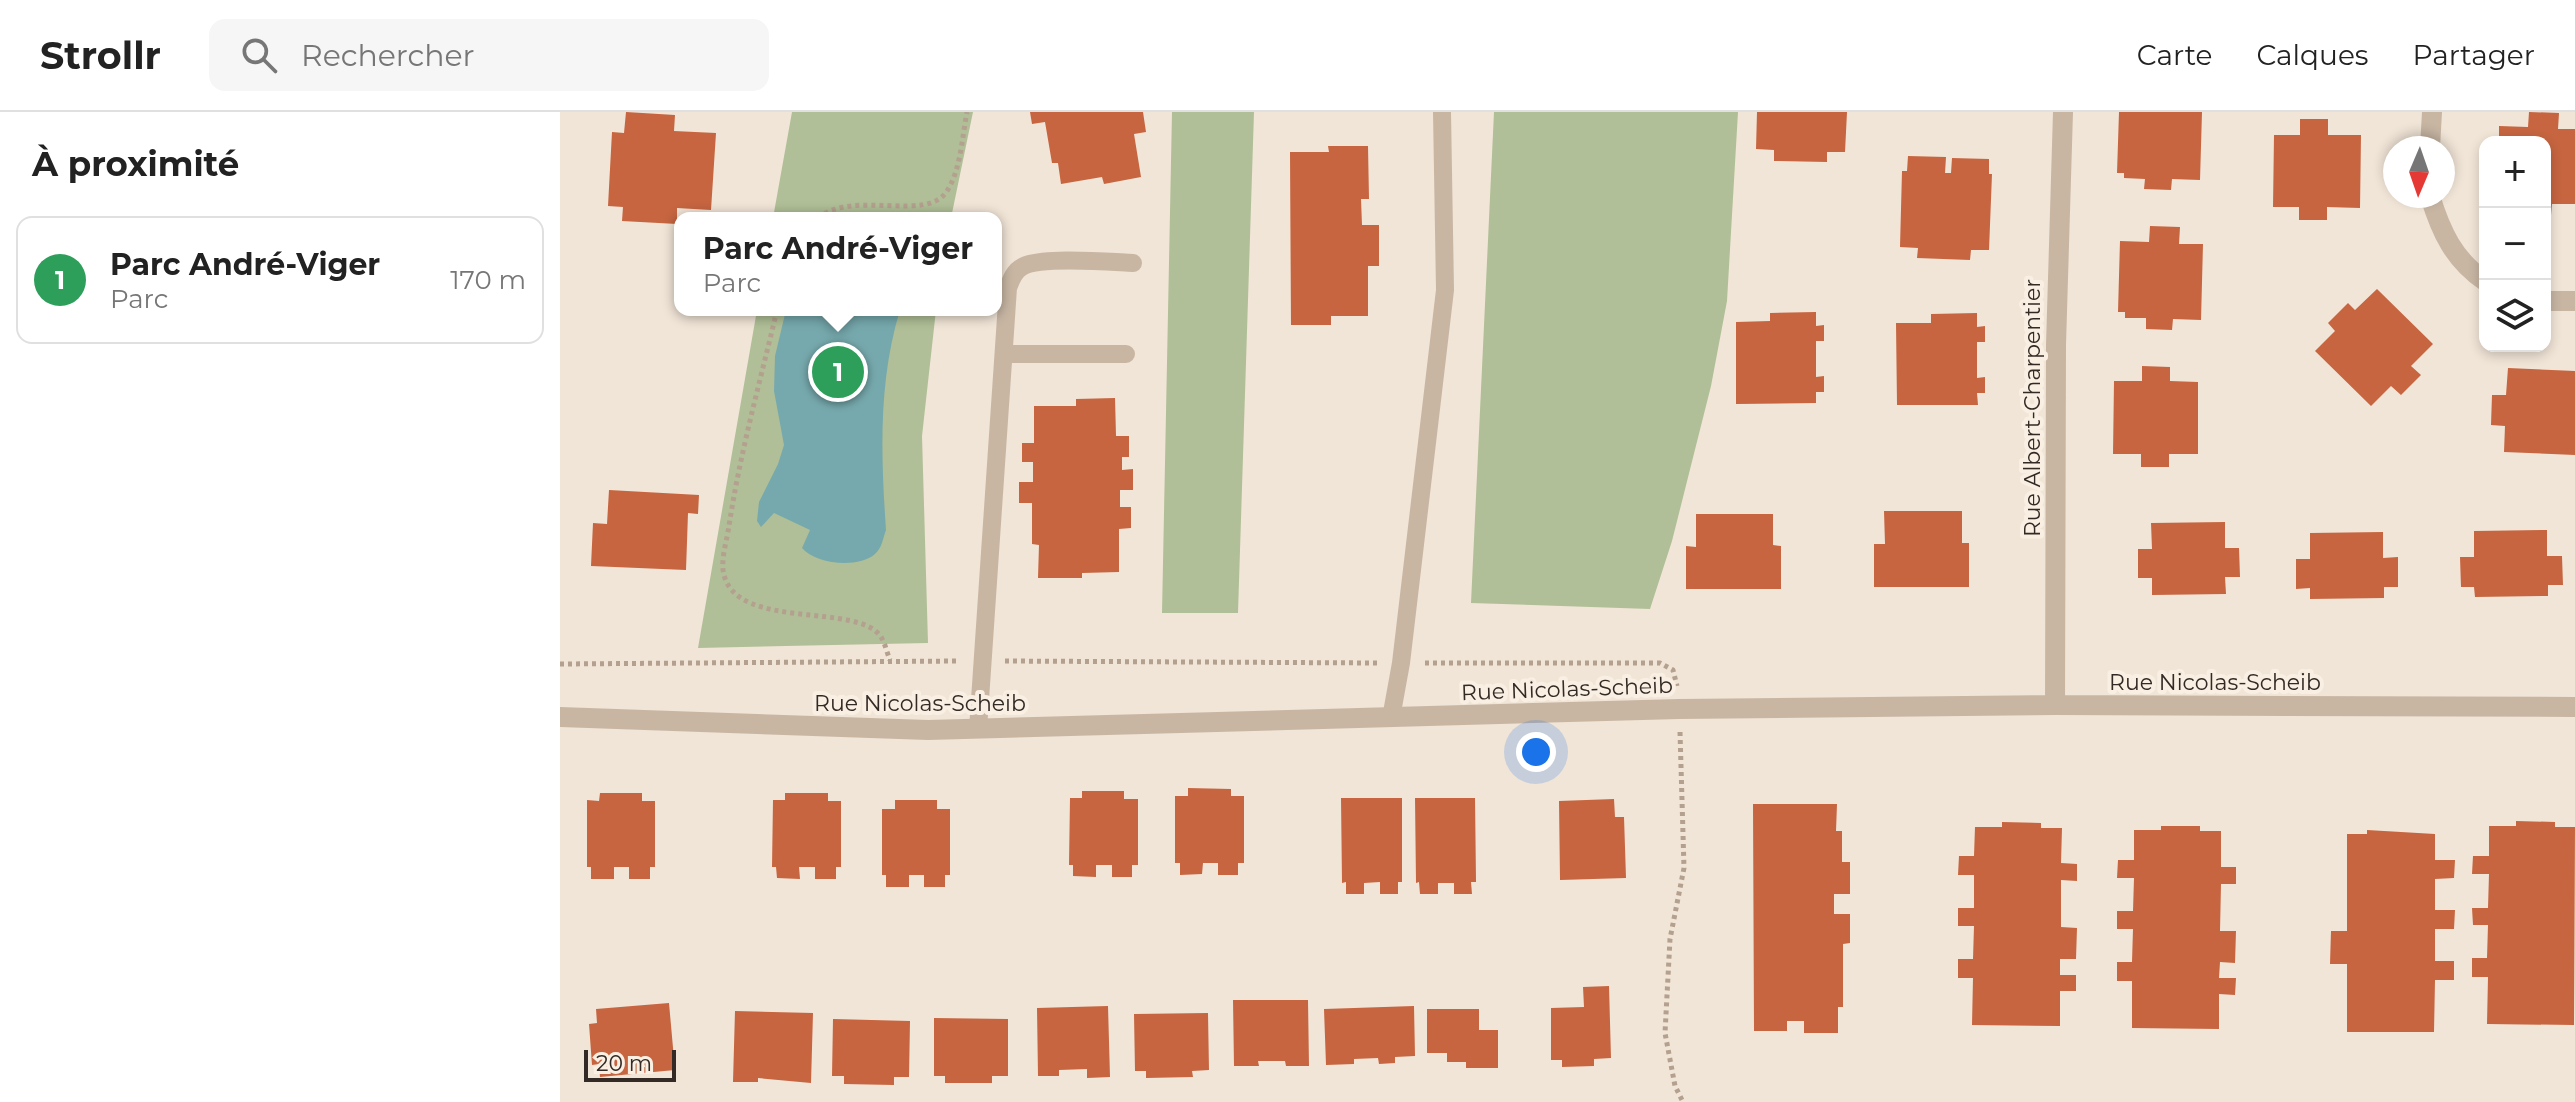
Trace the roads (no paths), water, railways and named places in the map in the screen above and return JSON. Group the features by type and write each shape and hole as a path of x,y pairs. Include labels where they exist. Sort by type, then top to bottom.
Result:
{"street":[{"name":"Rue Albert-Charpentier","path":"2055,705 2056,345 2063,112"},
{"path":"2431,136 2432,112"},
{"path":"2434,208 2452,251 2484,280"},
{"path":"2551,301 2575,301"},
{"name":"Rue Nicolas-Scheib","path":"560,717 978,729 1679,709 2055,705 2575,707"}],"lane":[{"path":"1391,718 1401,663 1445,290 1442,112"},
{"path":"978,729 1008,288 1013,275 1022,266 1040,262 1133,263"},
{"path":"1004,354 1126,354"}],"water":[{"path":"785,316 898,316 888,364 883,419 886,530 881,546 868,559 837,563 816,558 802,548 810,530 774,513 761,527 757,521 759,502 784,445 774,391 775,356"}],"place":[{"name":"Parc André-Viger","path":"838,372"}]}
